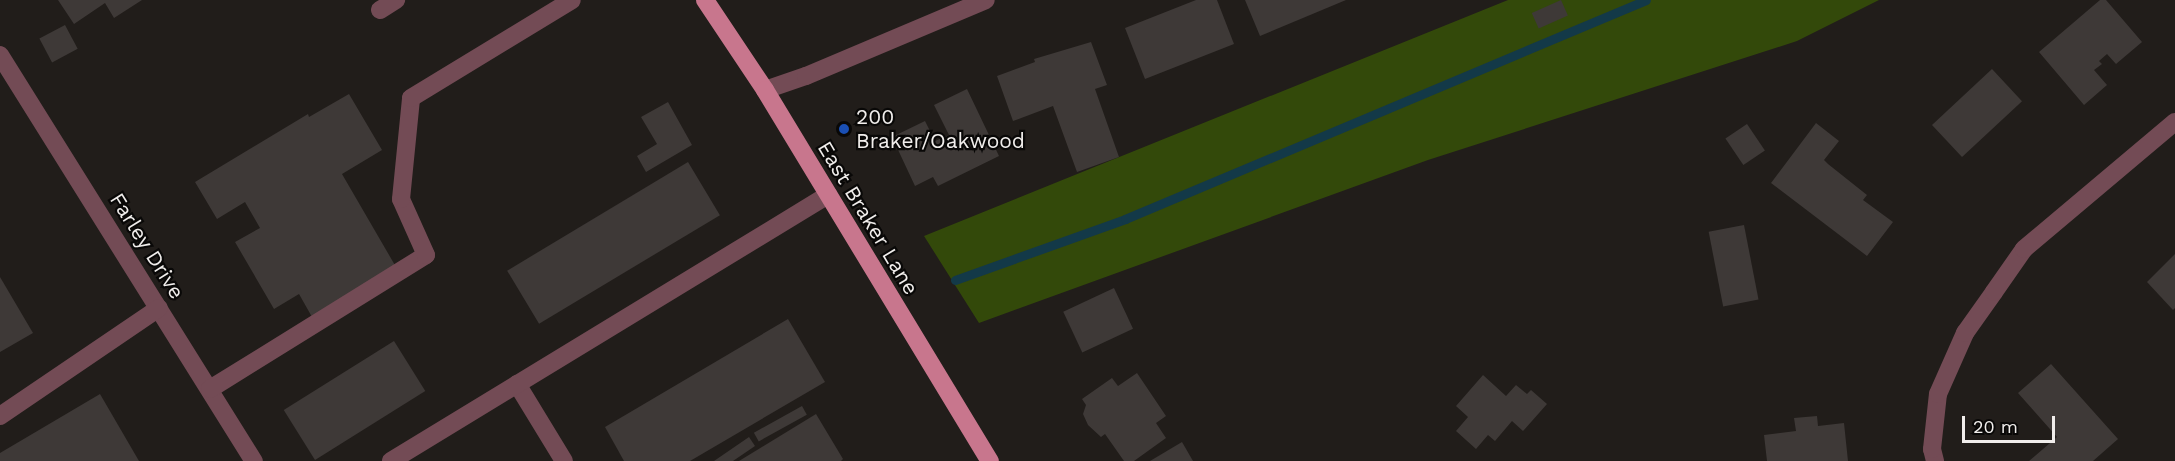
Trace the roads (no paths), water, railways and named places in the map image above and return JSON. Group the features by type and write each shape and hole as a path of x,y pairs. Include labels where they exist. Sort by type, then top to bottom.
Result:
{"main road":[{"name":"East Braker Lane","path":"705,0 765,90 990,461"}],"street":[{"path":"380,9 396,0"},
{"path":"210,389 426,255 401,199 411,98 572,0"},
{"path":"765,90 806,76 986,0"},
{"name":"Farley Drive","path":"0,56 254,461"},
{"path":"1935,461 1932,449 1938,394 1965,333 2024,249 2175,122"},
{"path":"391,461 828,195"},
{"path":"0,416 159,308"},
{"path":"517,384 564,461"}],"waterway":[{"path":"955,280 1125,219 1646,0"}],"place":[{"name":"200 Braker/Oakwood","path":"844,129"}]}
